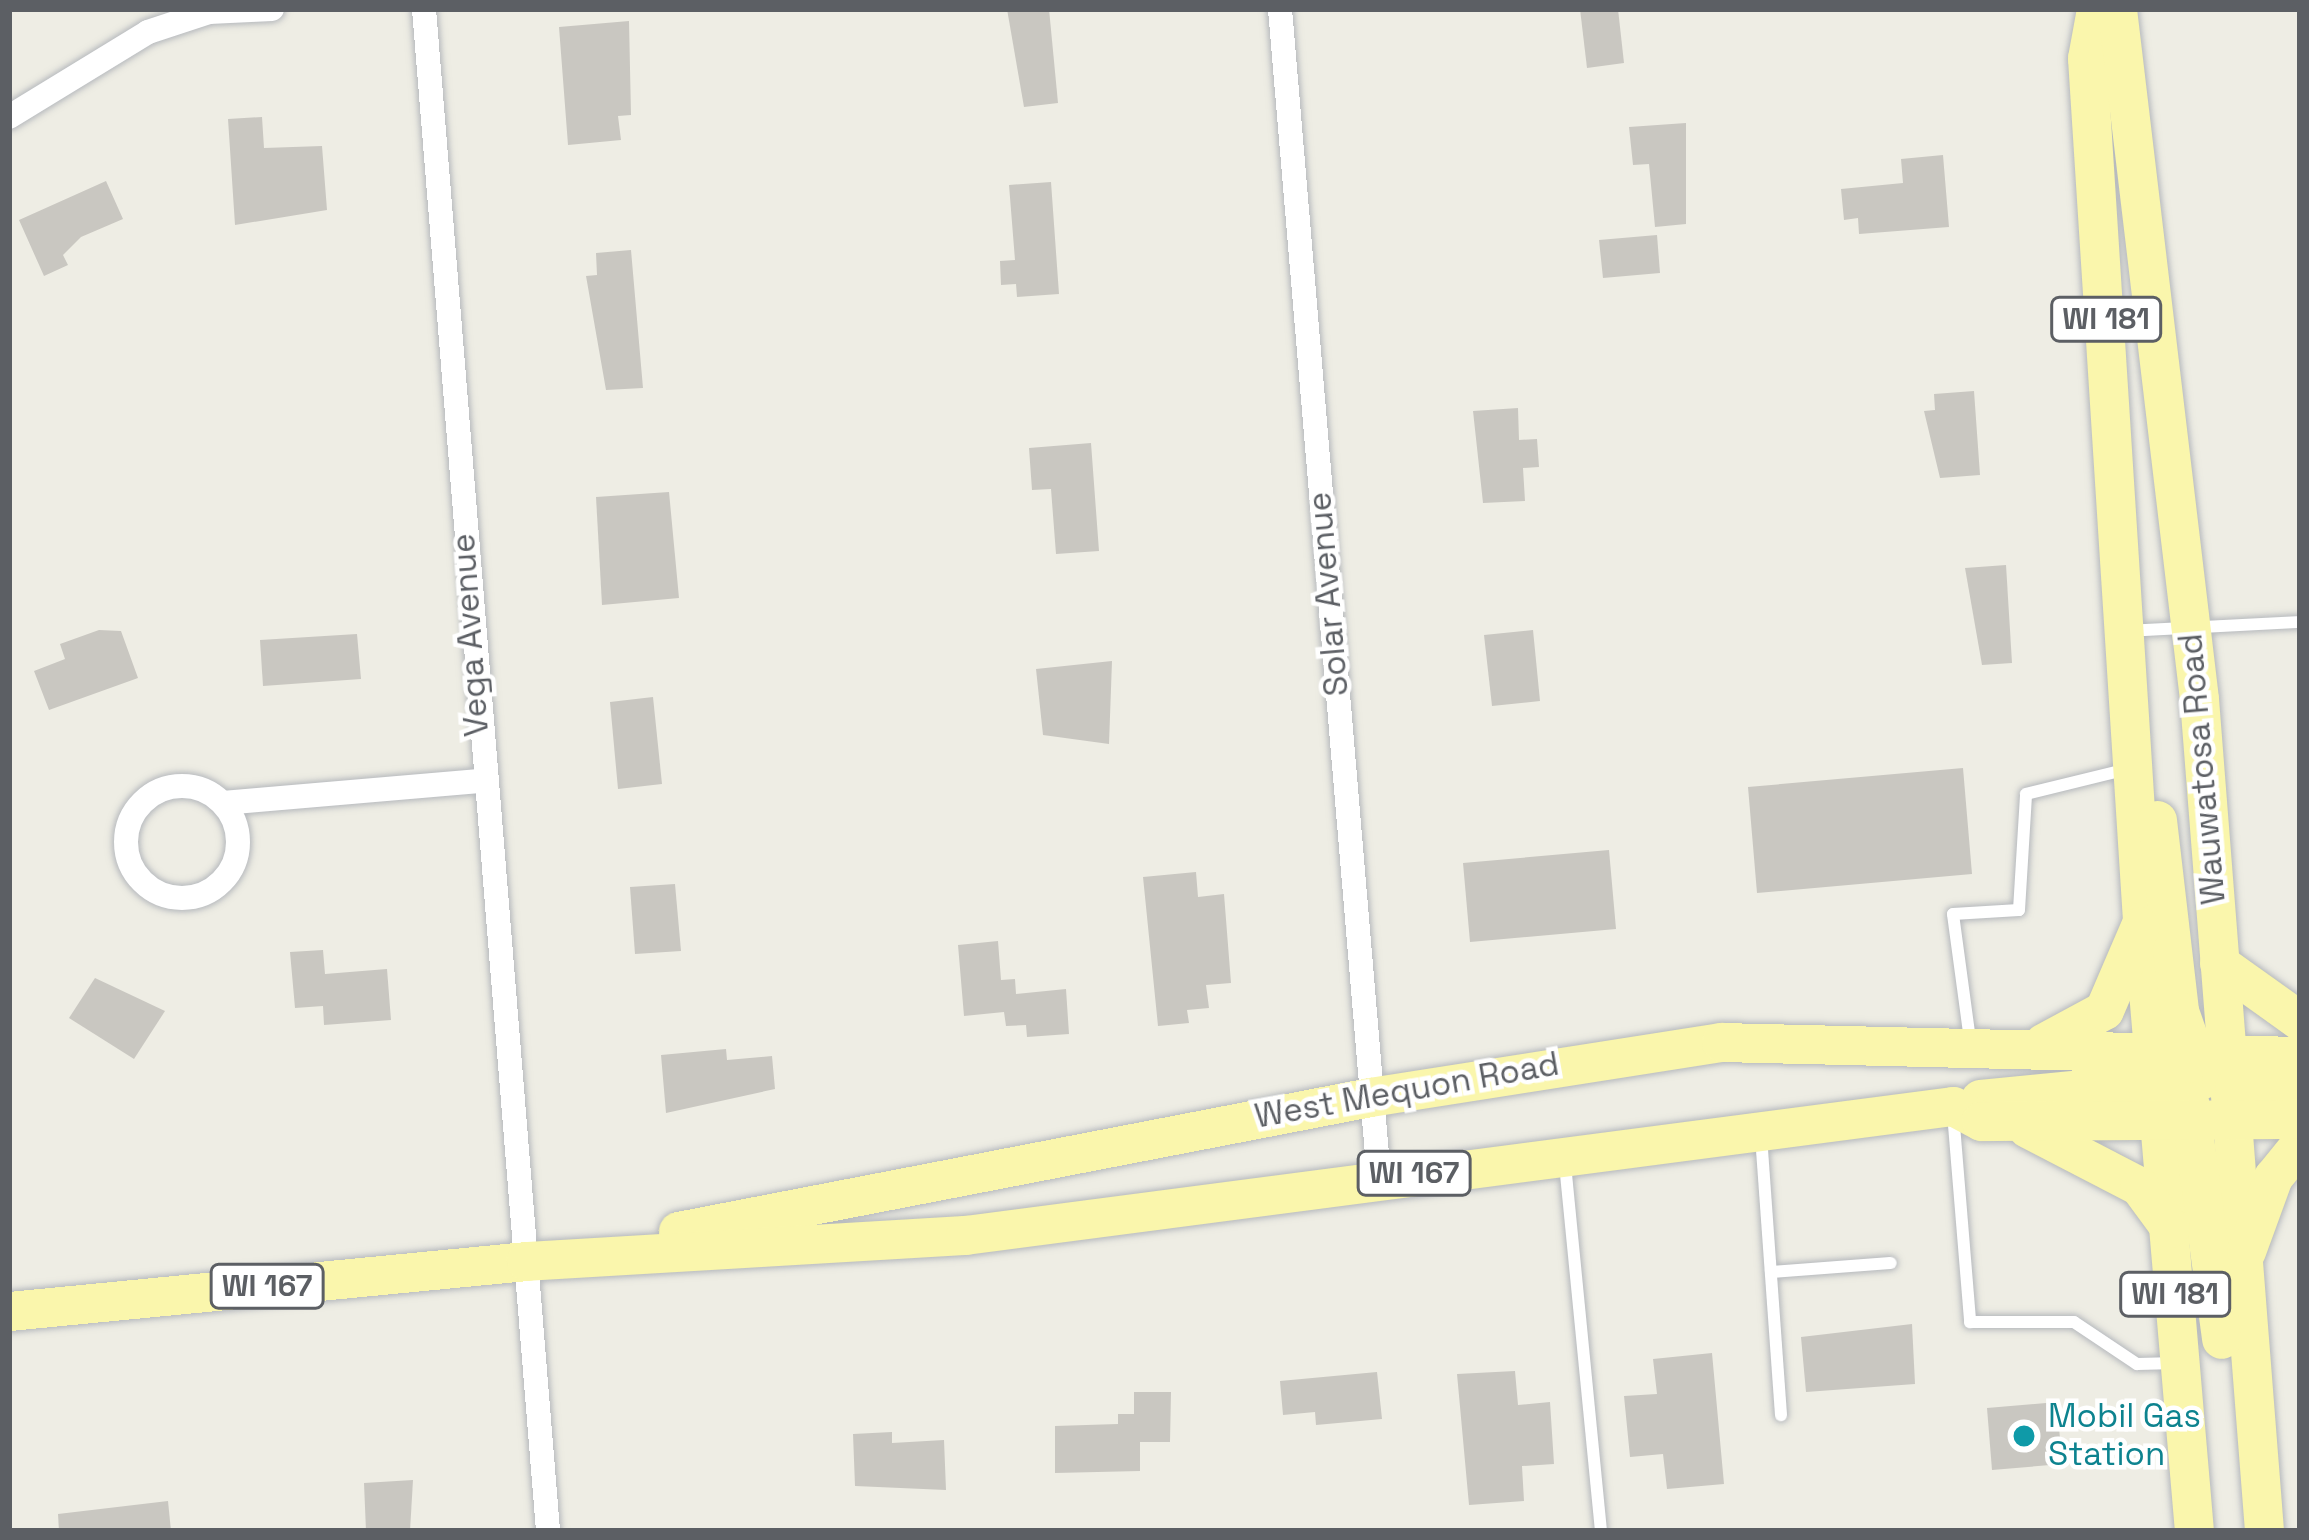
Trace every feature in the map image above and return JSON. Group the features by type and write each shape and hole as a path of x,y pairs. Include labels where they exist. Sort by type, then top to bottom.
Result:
{"main road":[{"name":"Wauwatosa Road","path":"2096,9 2087,58 2142,921 2242,1261 2263,1531"},
{"name":"Wauwatosa Road","path":"2117,9 2191,627 2218,963 2170,1228 2194,1531"},
{"path":"2131,716 2164,848 2229,1424 2263,1531"},
{"path":"2027,1046 2092,1024 2142,921"},
{"path":"2218,963 2300,1021"},
{"name":"West Mequon Road","path":"526,1261 1370,1097 1720,1042 2027,1046 2300,1119"},
{"path":"1959,1048 1953,1106 2300,1084"},
{"name":"West Mequon Road","path":"9,1310 526,1261 965,1235 1564,1150 1953,1106 2018,1122 2194,1089 2300,1055"},
{"path":"2018,1122 2139,1186 2170,1228"},
{"path":"2242,1261 2273,1177 2300,1144"}],"street":[{"path":"9,117 148,32 209,12 272,9"},
{"name":"Vega Avenue","path":"424,9 482,781 548,1531"},
{"name":"Solar Avenue","path":"1280,9 1379,1179"},
{"path":"223,803 238,838 215,889 177,898 142,883 126,832 142,802 191,786 223,803 482,781"}],"lane":[{"path":"2126,631 2300,622"},
{"path":"1959,1048 1953,914 2019,910 2026,794 2134,768"},
{"path":"1953,1106 1970,1322 2074,1322 2137,1364 2180,1363"},
{"path":"1761,1129 1780,1414"},
{"path":"1564,1150 1601,1531"},
{"path":"1771,1272 1891,1263"}],"building":[{"path":"1007,9 1049,9 1058,103 1024,107"},
{"path":"1580,9 1618,9 1624,63 1587,68"},
{"path":"629,21 631,115 618,116 621,140 568,145 559,27"},
{"path":"262,117 264,148 322,146 327,210 235,225 228,119"},
{"path":"1686,123 1686,224 1655,227 1649,164 1633,165 1629,127"},
{"path":"1943,155 1949,227 1859,234 1858,218 1844,220 1841,189 1903,183 1901,159"},
{"path":"106,181 123,219 81,237 63,255 68,265 44,276 19,220"},
{"path":"1051,182 1059,294 1017,297 1016,284 1001,285 1000,261 1015,260 1009,185"},
{"path":"1657,235 1660,273 1603,278 1599,240"},
{"path":"631,250 643,388 606,390 586,276 597,275 596,253"},
{"path":"1974,391 1980,475 1940,478 1924,411 1935,410 1934,394"},
{"path":"1518,408 1519,440 1537,439 1539,467 1523,468 1525,501 1483,503 1473,411"},
{"path":"1091,443 1099,551 1056,554 1051,489 1032,490 1029,448"},
{"path":"669,492 679,598 602,605 596,497"},
{"path":"2006,565 2012,663 1982,665 1965,568"},
{"path":"99,630 121,631 138,678 49,710 34,671 65,659 60,644"},
{"path":"1533,630 1540,701 1492,706 1484,635"},
{"path":"357,634 361,679 263,686 260,640"},
{"path":"1112,661 1109,744 1043,735 1036,669"},
{"path":"653,697 662,784 618,789 610,702"},
{"path":"1963,768 1972,874 1757,893 1748,787"},
{"path":"1609,850 1616,929 1470,942 1463,863"},
{"path":"1196,872 1198,897 1224,894 1231,983 1206,985 1209,1008 1187,1010 1189,1023 1158,1026 1143,877"},
{"path":"675,884 681,951 635,954 630,887"},
{"path":"998,941 1001,980 1015,979 1016,994 1066,989 1069,1034 1027,1037 1026,1025 1006,1026 1004,1012 964,1016 958,945"},
{"path":"323,950 325,974 387,969 391,1020 324,1025 323,1006 295,1008 290,952"},
{"path":"95,978 165,1011 134,1059 69,1018"},
{"path":"726,1049 727,1060 772,1056 775,1089 666,1113 661,1055"},
{"path":"1912,1324 1915,1384 1806,1392 1801,1337"},
{"path":"1712,1353 1724,1484 1667,1489 1663,1454 1630,1457 1624,1396 1657,1394 1653,1359"},
{"path":"1515,1371 1518,1405 1550,1402 1554,1464 1522,1466 1524,1501 1469,1505 1457,1374"},
{"path":"1377,1372 1382,1419 1316,1425 1315,1412 1283,1415 1280,1381"},
{"path":"1134,1392 1171,1392 1170,1442 1140,1442 1140,1471 1055,1473 1055,1426 1118,1424 1118,1414 1134,1414"},
{"name":"Mobil Gas Station","path":"2057,1402 2062,1464 1992,1470 1987,1408"},
{"path":"892,1432 892,1443 944,1440 946,1490 855,1486 853,1434"},
{"path":"413,1480 410,1531 366,1531 364,1483"},
{"path":"168,1501 171,1531 59,1531 58,1514"}],"place":[{"name":"Mobil Gas Station","path":"2024,1436"}]}
